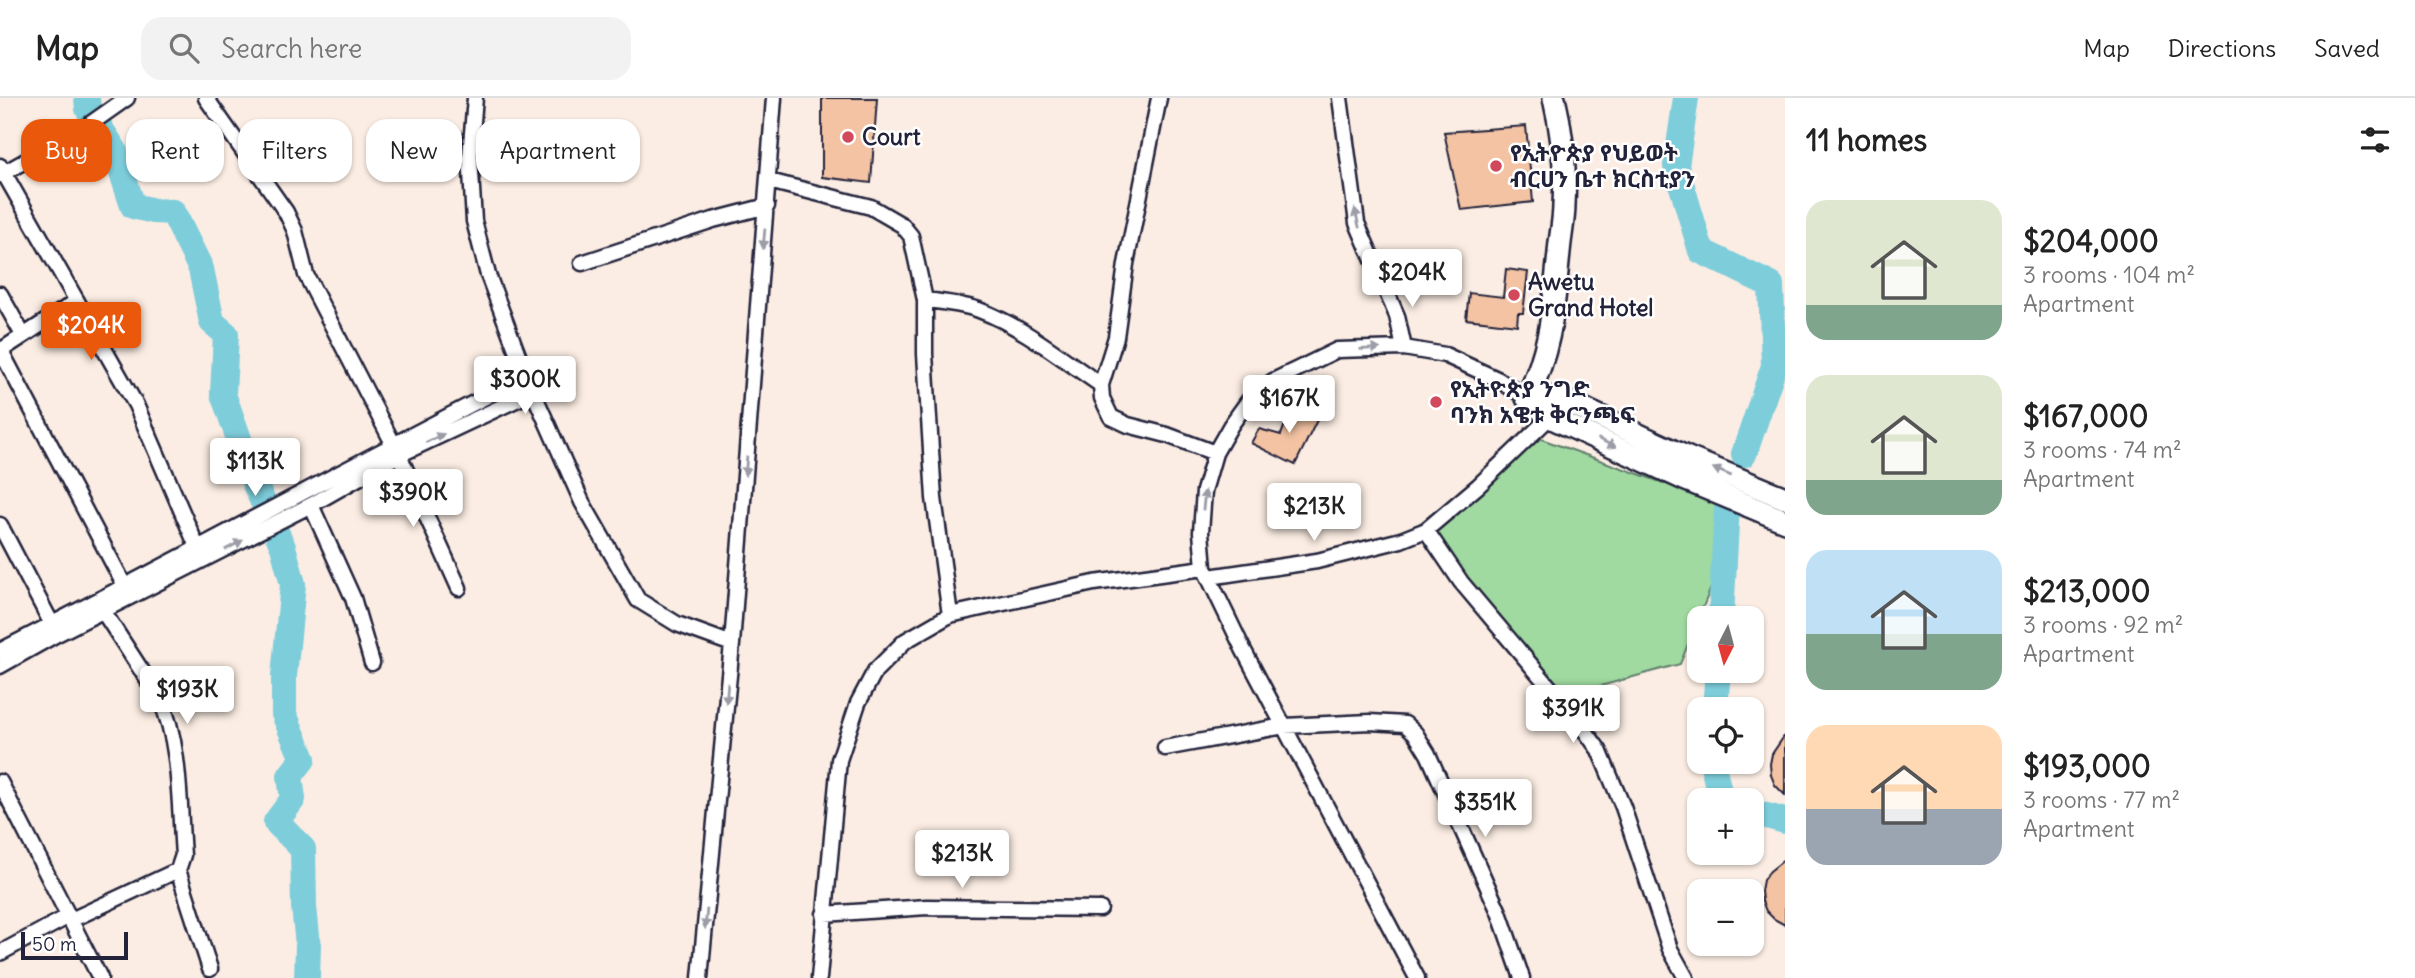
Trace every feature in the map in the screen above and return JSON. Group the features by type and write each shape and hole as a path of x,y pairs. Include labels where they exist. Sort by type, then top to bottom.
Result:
{"highway":[{"path":"1527,398 1541,369 1555,305 1564,204 1561,125 1555,98"},
{"path":"1527,398 1550,417 1684,479 1785,521"},
{"path":"1527,398 1560,398 1688,458 1785,498"}],"street":[{"path":"127,98 83,129 1,171 136,405 200,555"},
{"path":"206,98 286,212 295,230 306,275 396,449 459,588"},
{"path":"475,98 470,156 474,221 488,275 526,376 582,502 638,600 677,624 732,644"},
{"path":"700,978 732,644 774,98"},
{"path":"1158,98 1126,264 1116,337 1101,385 1102,398 1111,417 1215,453"},
{"path":"1340,98 1357,223 1396,316 1404,348"},
{"path":"769,181 871,207 902,225 911,236 925,300 925,354 934,498 950,615"},
{"path":"582,264 713,220 767,206"},
{"path":"0,294 23,335"},
{"path":"925,300 979,310 1006,322 1101,385"},
{"path":"77,301 0,351 128,593"},
{"path":"1417,978 1206,573 1201,532 1204,491 1215,453 1249,400 1273,381 1337,350 1404,348 1446,355 1497,379 1527,398"},
{"path":"0,651 54,629 128,593 526,376"},
{"path":"200,555 311,505 396,449 533,392"},
{"path":"819,978 839,760 858,703 875,671 905,641 950,615 1094,583 1317,561 1401,540 1426,530 1478,486 1550,417"},
{"path":"311,505 353,598 372,663"},
{"path":"0,524 54,629"},
{"path":"1426,530 1461,582 1578,721 1599,750 1623,807 1670,949 1686,978"},
{"path":"99,606 166,712 174,747 183,855 178,870 210,969"},
{"path":"0,666 54,629"},
{"path":"1165,748 1284,726 1389,722 1405,724 1415,733 1428,754 1499,912 1522,978"},
{"path":"0,782 5,809 70,918 100,978"},
{"path":"0,953 70,918 178,870"},
{"path":"824,914 927,907 1100,909"}],"green space":[{"path":"1533,436 1719,503 1737,523 1703,606 1687,606 1687,647 1680,664 1550,700 1414,528"}],"building":[{"name":"Court","path":"822,98 877,98 871,183 822,177"},
{"path":"1526,126 1533,202 1461,210 1444,132"},
{"name":"Awetu Grand Hotel","path":"1506,269 1528,272 1523,313 1518,313 1517,325 1466,319 1469,293 1503,297"},
{"path":"1293,403 1320,414 1295,465 1251,443 1259,429 1281,435"},
{"path":"1785,735 1785,795 1775,785 1770,764 1772,754"},
{"path":"1785,859 1785,925 1774,919 1764,906 1764,879"}],"waterway":[{"path":"87,98 88,109 114,149 133,206 173,212 201,269 212,322 226,334 223,394 255,484 283,547 293,584 284,676 284,714 303,759 290,776 293,799 276,822 303,849 307,978"},
{"path":"1686,98 1676,166 1701,251 1771,285 1774,366 1744,454"},
{"path":"1722,606 1727,505"},
{"path":"1716,697 1717,683"},
{"path":"1715,774 1718,788"},
{"path":"1764,815 1785,821"}],"place":[{"name":"Court","path":"848,137"},
{"name":"የኢትዮጵያ የህይወት ብርሀን ቤተ ክርስቲያን","path":"1496,166"},
{"name":"Awetu Grand Hotel","path":"1514,295"},
{"name":"የኢትዮጵያ ንግድ ባንክ አዌቱ ቅርንጫፍ","path":"1436,402"}]}
